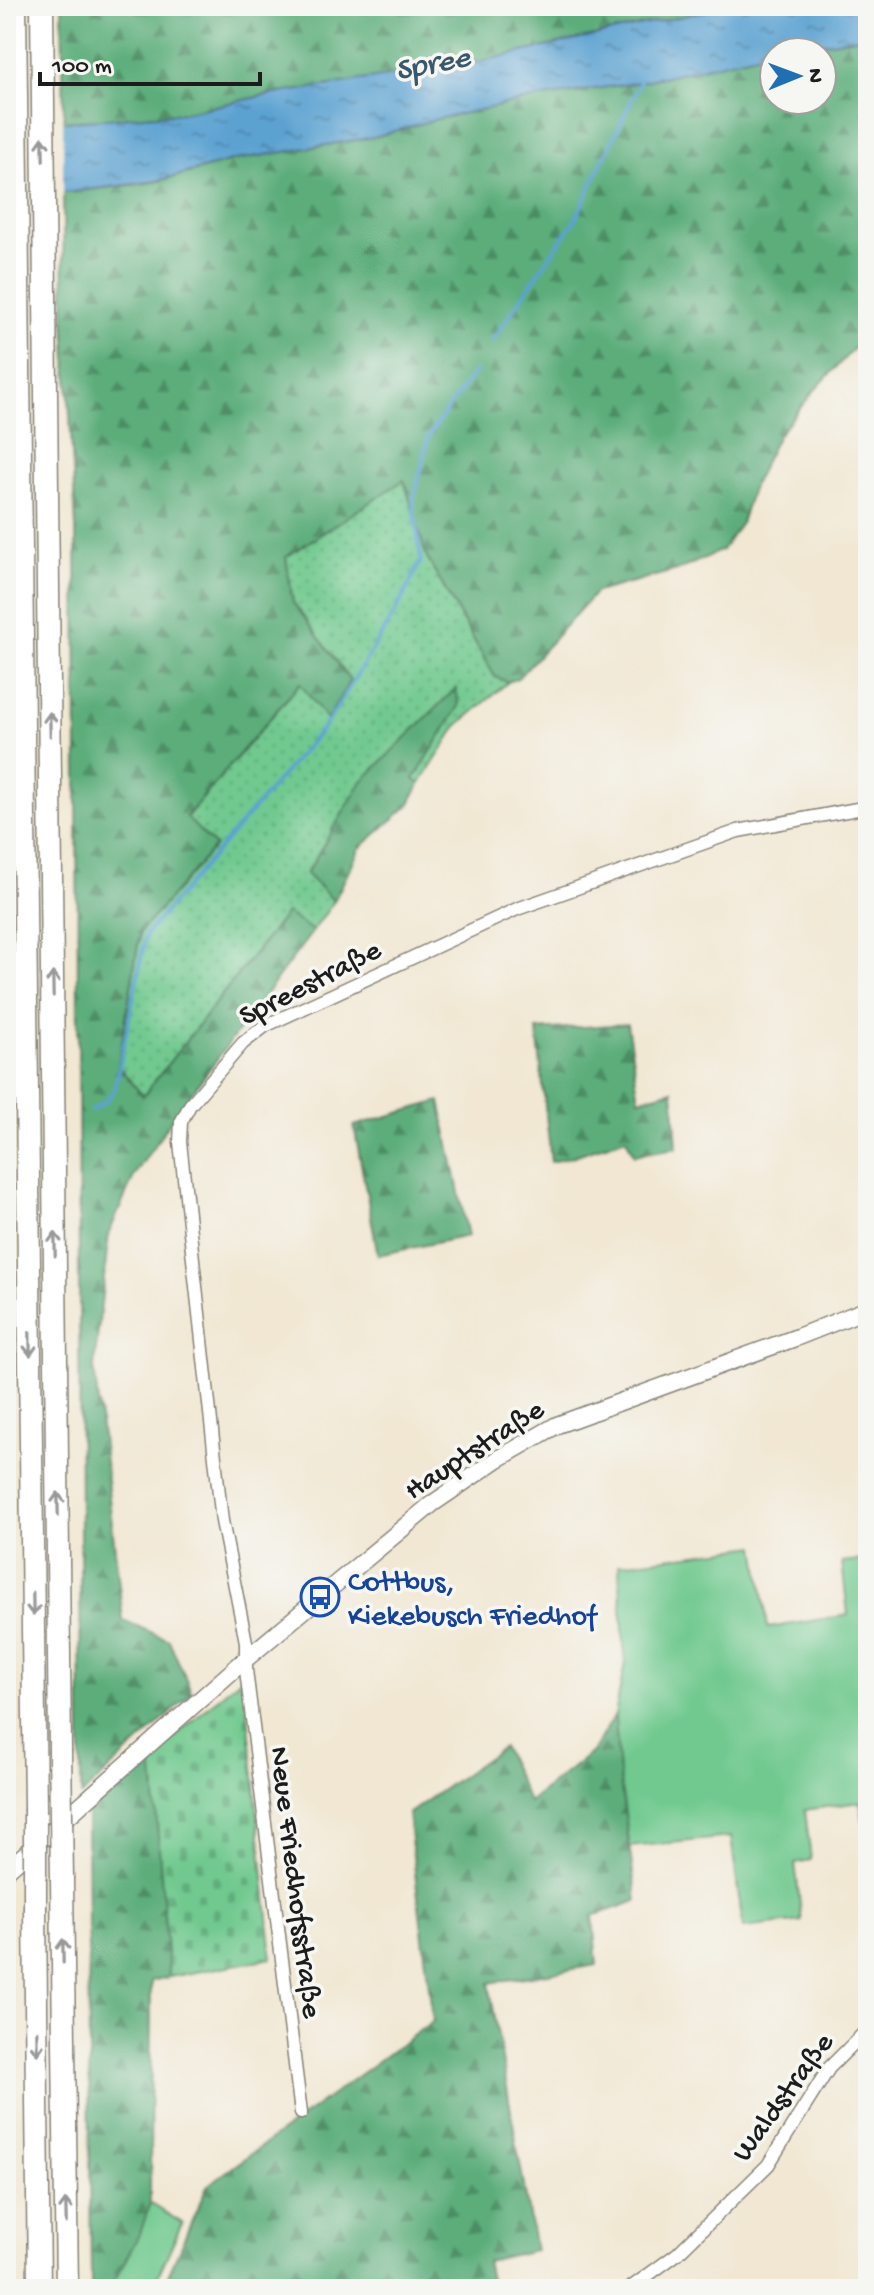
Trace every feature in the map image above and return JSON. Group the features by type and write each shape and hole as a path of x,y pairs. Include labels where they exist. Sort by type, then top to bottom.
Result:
{"highway":[{"path":"15,6 39,2289"},
{"path":"42,6 67,2289"}],"street":[{"name":"Spreestraße","path":"247,1658 222,1521 182,1157 181,1122 190,1105 243,1043 265,1026 517,909 738,831 868,807"},
{"name":"Hauptstraße","path":"6,1871 247,1658 432,1504 528,1440 577,1417 868,1309"},
{"name":"Neue Friedhofsstraße","path":"247,1658 246,1670 301,2113"},
{"name":"Waldstraße","path":"629,2289 677,2254 768,2165 829,2068 868,2029"}],"green space":[{"path":"62,6 728,6 487,60 262,96 183,113 64,122"},
{"path":"868,36 868,333 778,435 754,483 741,523 722,550 681,569 596,592 518,678 508,682 495,677 427,558 404,480 286,557 293,602 350,680 327,720 300,683 186,817 215,846 140,932 118,1066 143,1096 286,913 313,931 172,1119 135,1174 109,1233 94,1367 123,1620 169,1640 192,1693 81,1796 76,528 64,307 63,193 156,182 235,160 374,137 437,119 537,98 640,82 758,55 758,116 838,116 838,41"},
{"path":"404,480 427,558 495,677 508,682 457,726 420,784 413,779 459,706 306,873 334,901 313,931 286,913 142,1097 118,1066 140,932 215,846 186,818 301,682 350,680 292,602 286,557"},
{"path":"456,688 459,706 414,779 420,784 409,805 360,848 334,901 306,874 362,781"},
{"path":"627,1024 639,1099 673,1090 677,1148 634,1155 626,1138 551,1162 537,1030"},
{"path":"440,1101 468,1236 378,1255 354,1126"},
{"path":"756,1546 768,1628 848,1615 842,1562 868,1559 868,1851 860,1802 805,1810 811,1860 795,1863 802,1921 743,1928 731,1837 630,1847 619,1773 615,1715 625,1662 619,1564"},
{"path":"244,1675 272,1958 169,1977 152,1757"},
{"path":"615,1715 619,1773 637,1901 593,1916 597,1965 489,1983 535,2250 486,2261 492,2289 162,2289 207,2186 433,2021 408,1814 503,1747 529,1802 592,1752"},
{"path":"152,1757 169,1977 151,1981 150,2203 141,2231 110,2289 91,2289 87,1814"},
{"path":"6,2013 12,2289 6,2289"},
{"path":"150,2203 182,2223 152,2289 110,2289 141,2231"}],"water":[{"path":"728,6 868,6 868,36 838,41 838,36 758,36 758,55 640,82 537,98 437,119 374,137 235,160 156,181 63,193 6,193 6,120 64,122 183,113 262,96 487,60"}],"pier":[{"path":"6,116 63,118 63,197 6,197"}],"waterway":[{"path":"491,342 575,220 640,82"},
{"path":"92,1110 106,1101 115,1088 146,934 328,722 396,611 421,560 413,502 429,435 475,371"}],"place":[{"name":"Cottbus, Kiekebusch Friedhof","path":"320,1597"}],"water label":[{"name":"Spree","path":"432,61"}]}
